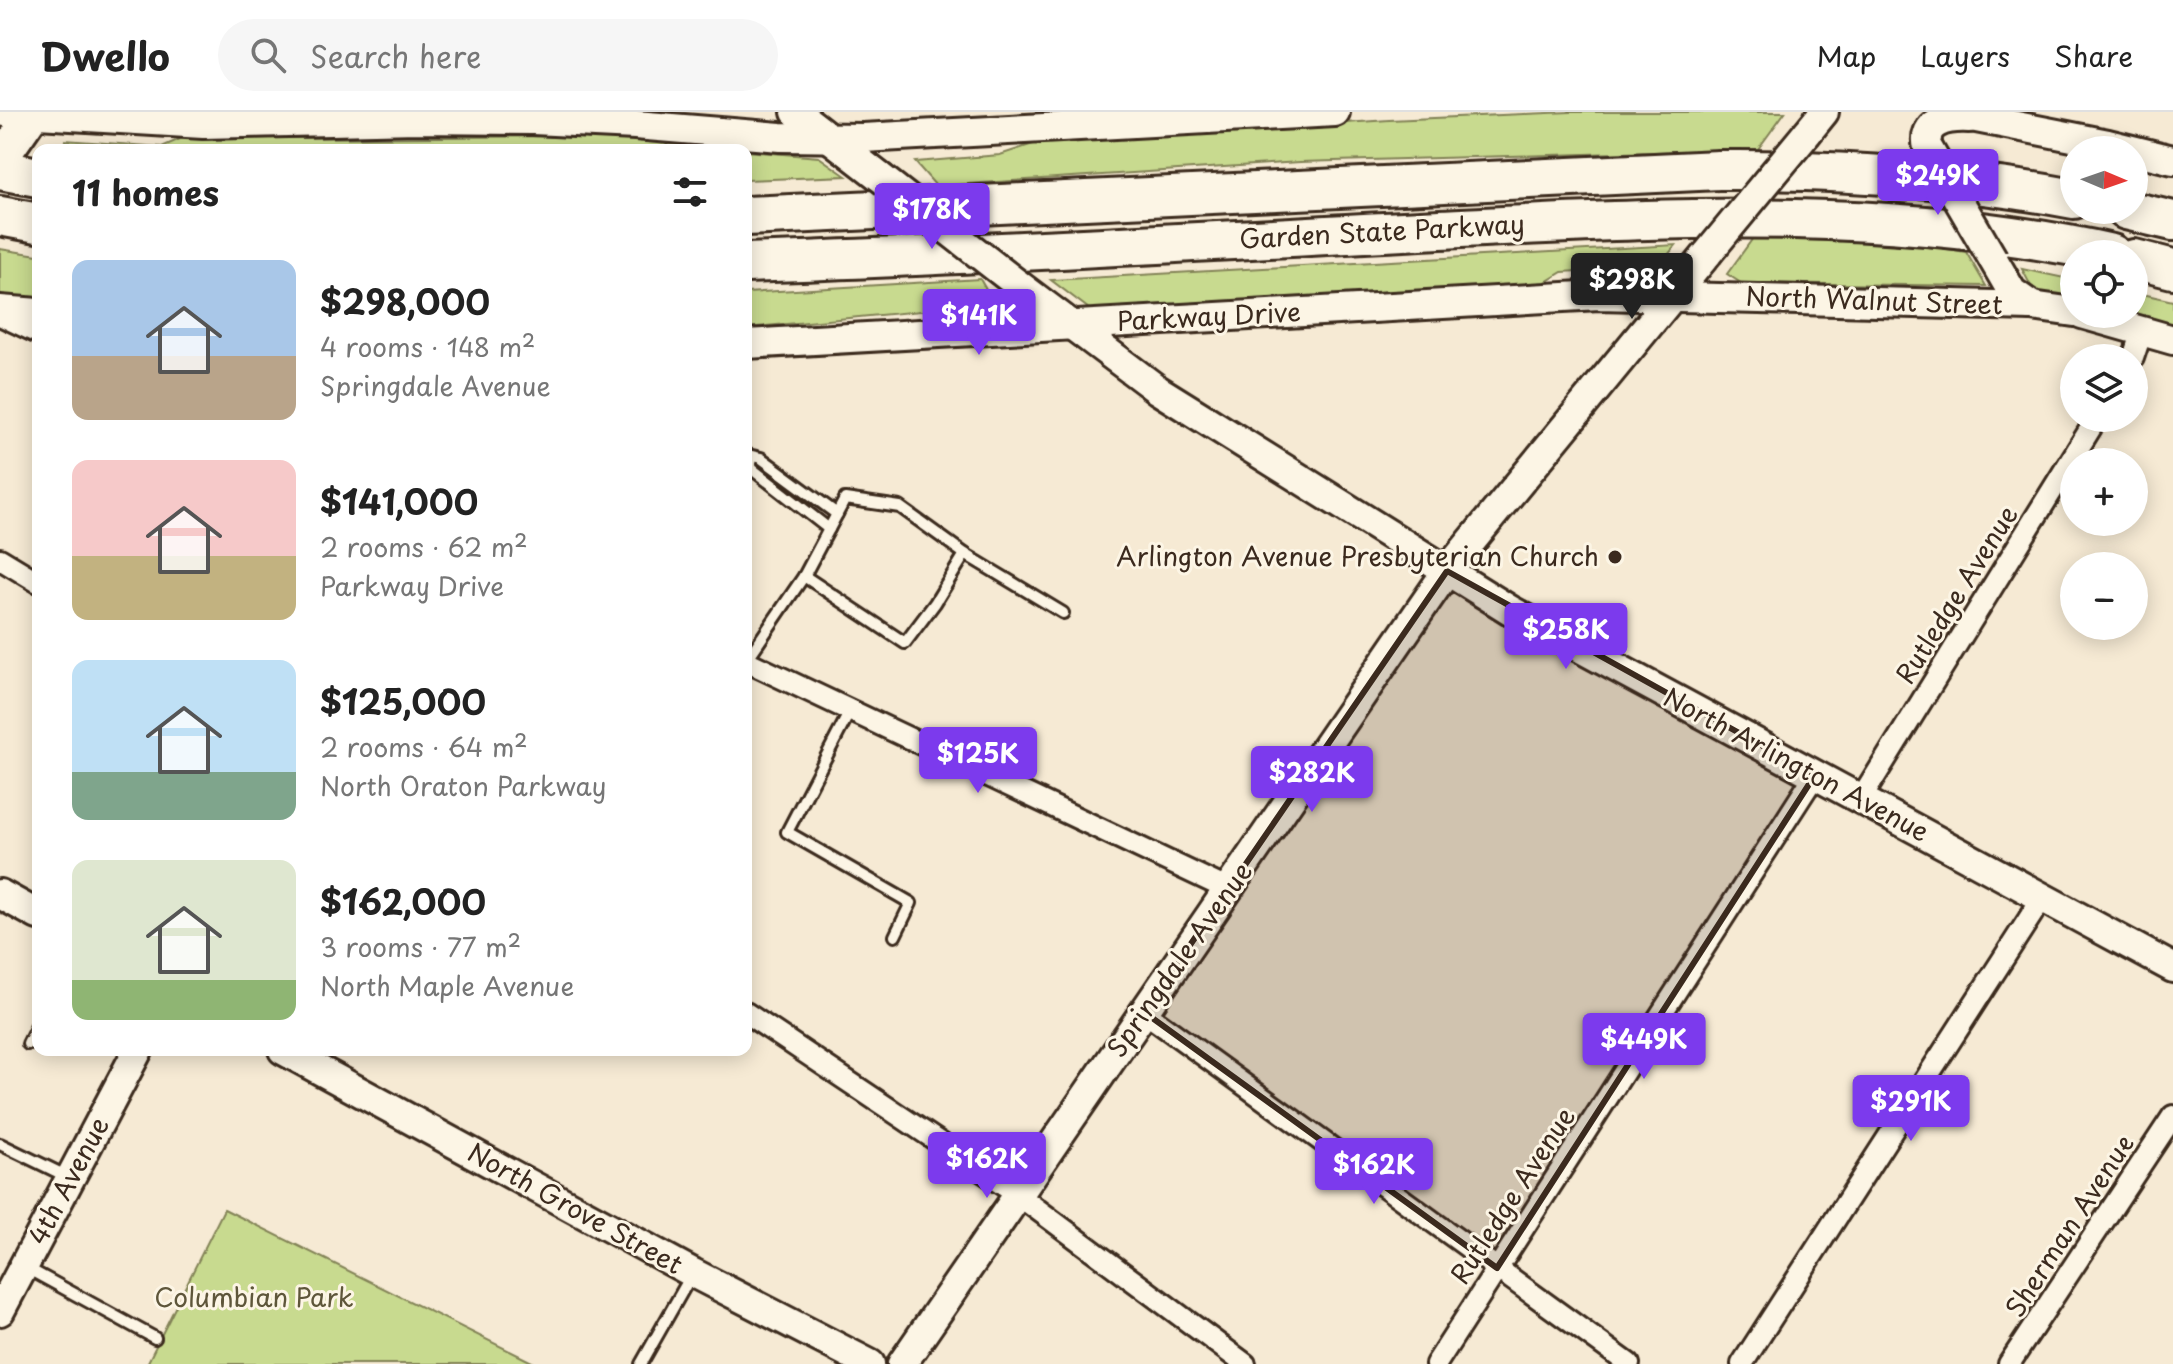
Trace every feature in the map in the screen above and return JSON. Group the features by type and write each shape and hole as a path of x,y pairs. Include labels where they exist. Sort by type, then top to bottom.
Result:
{"highway":[{"path":"0,170 32,176"},
{"name":"Garden State Parkway","path":"752,216 1732,170 1899,175 2060,197"},
{"path":"2148,215 2173,221"},
{"path":"0,216 32,222"},
{"name":"Garden State Parkway","path":"752,263 1724,217 1829,218 1922,224 2002,233 2060,244"},
{"path":"2148,263 2173,269"}],"main road":[{"name":"North Arlington Avenue","path":"796,112 1158,390 1447,571 1537,626 2173,968"},
{"path":"18,127 203,124 312,117 533,120 829,138 1116,118 1335,112"},
{"path":"1946,112 2173,160"},
{"path":"1982,119 1954,118 1938,122 1928,131 1928,148 2012,292 2032,306"},
{"name":"Springdale Avenue","path":"902,1364 1447,571 1816,122"},
{"name":"North Walnut Street","path":"1673,295 2032,306 2060,310"},
{"name":"Parkway Drive","path":"752,344 1568,296 1673,295"},
{"path":"0,313 32,313"},
{"path":"2131,328 2173,340"},
{"path":"0,894 32,912"},
{"name":"4th Avenue","path":"0,1311 135,1056"},
{"name":"North Grove Street","path":"294,1056 693,1273 870,1364"}],"street":[{"path":"0,313 32,330"},
{"path":"2138,344 2142,331"},
{"name":"Rutledge Avenue","path":"1861,799 2088,432"},
{"path":"0,559 32,578"},
{"path":"752,664 1229,890"},
{"name":"Rutledge Avenue","path":"1436,1364 1815,775"},
{"path":"1742,1364 2043,897"},
{"path":"1144,1012 1629,1364"},
{"path":"752,1017 1018,1195 1245,1364"},
{"name":"Sherman Avenue","path":"2009,1364 2173,1116"}],"lane":[{"path":"752,455 761,458 837,514"},
{"path":"752,469 829,529"},
{"path":"752,652 804,576 845,499 900,507 965,554 1063,613"},
{"path":"804,576 905,643 935,603 965,554"},
{"path":"850,711 787,832 911,903 895,936"},
{"path":"28,1044 32,1036"},
{"path":"0,1144 71,1178"},
{"path":"24,1266 155,1338"},
{"path":"641,1364 693,1273"}],"highlighted area":[{"path":"1447,571 1815,775 1497,1268 1144,1012"}],"green space":[{"path":"1570,112 1785,112 1758,149 1300,162 936,186 915,162 1000,155 1033,144 1389,120"},
{"path":"189,135 293,138 585,136 672,144 169,144"},
{"path":"65,140 120,144 65,144"},
{"path":"752,151 819,157 846,176 752,180"},
{"path":"1756,234 1877,238 1966,252 1986,286 1741,283 1727,274"},
{"path":"1676,245 1659,266 1562,272 1539,286 1097,315 1051,280"},
{"path":"0,249 32,254 32,300 5,303 0,300"},
{"path":"2022,269 2060,277 2060,298 2034,292"},
{"path":"980,279 994,304 752,327 752,293"},
{"path":"2148,295 2173,301 2173,325 2148,319"},
{"name":"Columbian Park","path":"224,1209 536,1364 147,1364"}],"place":[{"name":"Arlington Avenue Presbyterian Church","path":"1615,557"}]}
